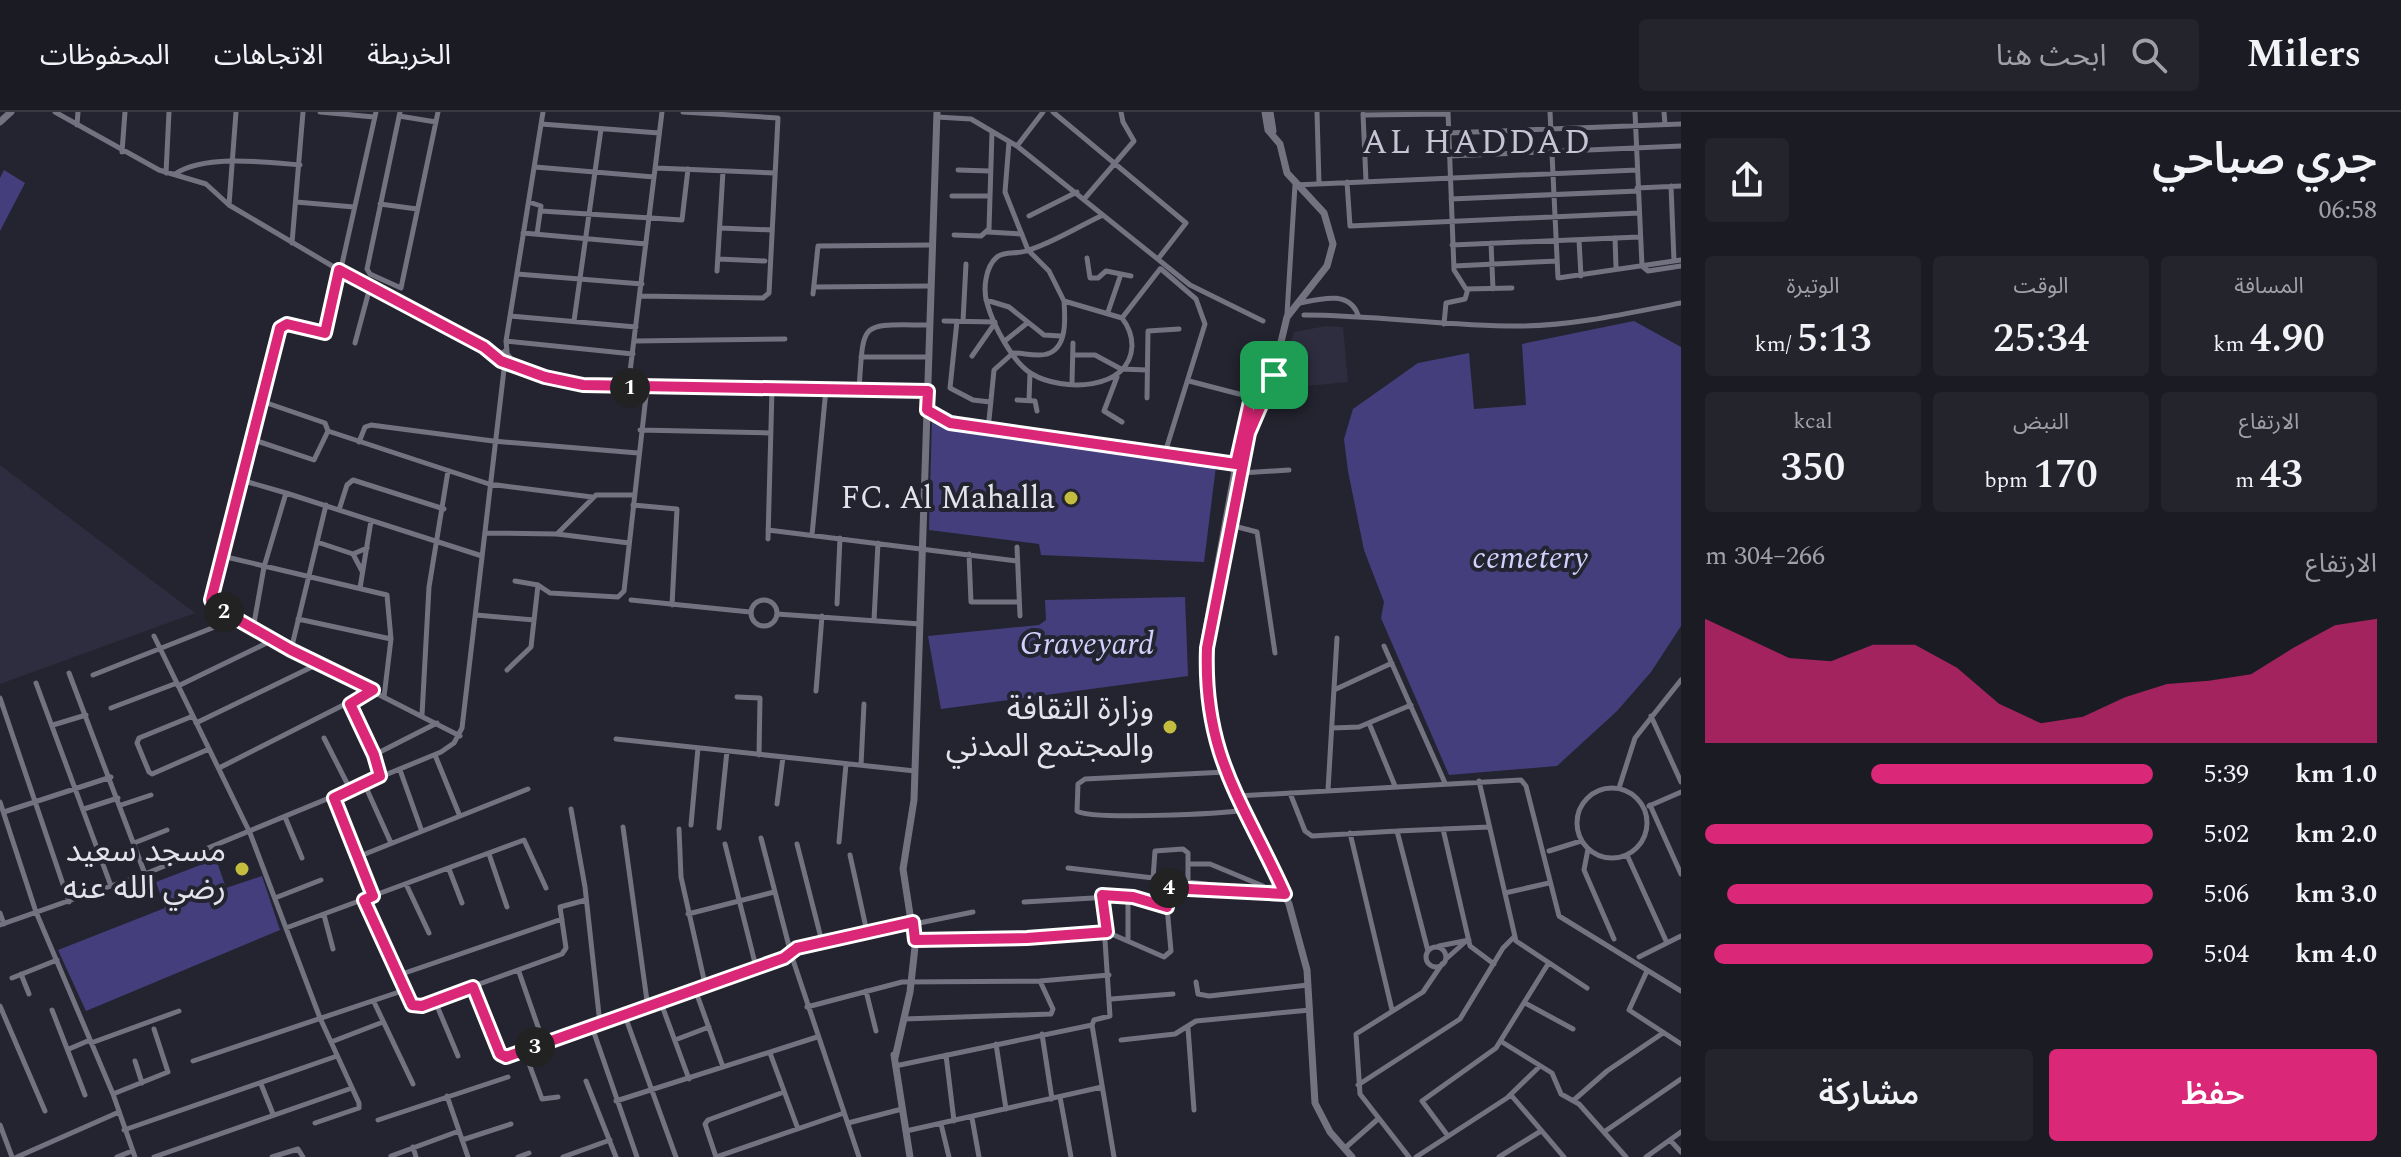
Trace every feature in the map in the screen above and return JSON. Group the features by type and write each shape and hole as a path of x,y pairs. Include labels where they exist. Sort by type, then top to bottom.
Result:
{"street":[{"path":"0,122 11,112"},
{"path":"55,112 122,152 166,173 206,184 229,205 292,243 515,365 563,382 628,388 928,391"},
{"path":"77,125 78,112"},
{"path":"122,152 125,112"},
{"path":"166,173 169,112"},
{"path":"229,205 236,112"},
{"path":"292,243 303,112"},
{"path":"320,112 375,115 326,332 321,335 287,324 281,326 211,603 272,640 460,736"},
{"path":"398,302 438,112"},
{"path":"0,913 2,924 145,874 435,755 460,736 503,356 543,112"},
{"path":"628,388 662,112"},
{"path":"640,296 766,297 776,116 683,112"},
{"path":"1017,146 1043,112"},
{"path":"1053,112 1186,223 1158,259"},
{"path":"1085,198 1135,139 1123,122 1121,112"},
{"path":"1267,112 1271,132 1287,173 1324,213 1333,244 1327,266 1287,317"},
{"path":"1317,112 1319,183"},
{"path":"1550,112 1559,278 1616,267 1678,261 1671,186"},
{"path":"1635,112 1642,266 1647,271 1681,266"},
{"path":"1664,112 1665,124"},
{"path":"1366,181 1363,114 1448,113 1453,266 1461,285 1468,289 1512,288"},
{"path":"401,288 367,271 380,204 400,114 436,122"},
{"path":"895,1062 915,940 903,863 913,808 915,771 937,114 971,119 1017,146 1158,259 1196,299 1203,316 1203,333 1164,456"},
{"path":"541,124 659,133"},
{"path":"1448,133 1681,124"},
{"path":"574,321 601,129"},
{"path":"988,232 992,132"},
{"path":"988,430 994,370 1013,353 1048,354 1065,327 1064,301 1049,271 1028,250 1004,182 1009,142"},
{"path":"1449,156 1681,146"},
{"path":"174,175 185,169 233,161 300,165"},
{"path":"535,167 654,177"},
{"path":"655,168 775,173"},
{"path":"541,211 684,219 688,169"},
{"path":"958,170 990,171"},
{"path":"1295,185 1637,170"},
{"path":"717,271 723,171"},
{"path":"1347,182 1350,226 1639,213"},
{"path":"1295,185 1287,317 1267,397 1248,420 1241,473 1207,648 1210,725 1236,796 1285,894 1304,954 1315,1103 1321,1117 1352,1157"},
{"path":"1451,199 1681,186"},
{"path":"1029,216 1077,192"},
{"path":"952,196 990,196"},
{"path":"296,202 354,207"},
{"path":"529,202 539,204 541,211 537,234"},
{"path":"380,204 417,209"},
{"path":"1064,301 1122,318 1132,342 1125,369 1117,376 1101,382 1072,383 1030,373 1013,353 986,300 987,276 996,258 1028,250 1103,215"},
{"path":"720,228 772,230"},
{"path":"954,235 981,236 988,232 1022,234"},
{"path":"523,233 646,244"},
{"path":"1452,245 1640,237"},
{"path":"1615,238 1616,267"},
{"path":"1579,240 1581,276"},
{"path":"1491,243 1493,289"},
{"path":"931,286 813,291 818,246 933,245"},
{"path":"1087,258 1090,278 1098,278 1106,271 1131,276"},
{"path":"718,259 765,261"},
{"path":"1453,266 1557,261"},
{"path":"966,264 950,388 973,400 990,402"},
{"path":"1122,318 1162,266"},
{"path":"1162,266 1210,297 1263,321"},
{"path":"517,274 642,284"},
{"path":"1108,312 1121,274"},
{"path":"355,343 370,287"},
{"path":"1444,324 1446,303 1465,299 1468,289"},
{"path":"1295,304 1337,299 1352,304 1358,315"},
{"path":"986,300 1009,307 1026,324 1044,335 1062,336"},
{"path":"1304,315 1358,315 1444,324 1558,324 1681,303"},
{"path":"510,316 636,327"},
{"path":"944,321 995,322"},
{"path":"972,356 995,322"},
{"path":"1006,340 1026,324"},
{"path":"859,389 863,337 871,326 930,325"},
{"path":"1147,398 1150,329 1179,329"},
{"path":"635,341 785,339"},
{"path":"506,341 633,354"},
{"path":"1132,342 1147,343"},
{"path":"1072,383 1073,343"},
{"path":"1073,355 1095,355 1125,369 1147,370"},
{"path":"861,357 929,357"},
{"path":"1029,401 1030,373"},
{"path":"1207,648 1204,641 1236,464 1255,391 1274,375"},
{"path":"1117,376 1104,411 1122,422"},
{"path":"1189,381 1239,394"},
{"path":"515,581 538,585 550,593 618,597 624,591 647,387"},
{"path":"768,539 772,389"},
{"path":"812,535 826,389"},
{"path":"1017,400 1036,402 1037,411"},
{"path":"251,439 316,460 328,431 325,423 261,401"},
{"path":"927,410 950,423 988,430 1236,464"},
{"path":"359,442 365,427 371,425 493,441 638,453"},
{"path":"640,430 771,433"},
{"path":"328,431 489,484 592,497 634,495"},
{"path":"1241,473 1289,470"},
{"path":"422,715 435,542 444,509 448,471"},
{"path":"241,480 482,556"},
{"path":"339,510 347,485 353,480 444,509"},
{"path":"253,629 264,567 286,493"},
{"path":"557,534 592,497"},
{"path":"291,650 326,505"},
{"path":"633,505 677,509 672,605"},
{"path":"360,588 371,521"},
{"path":"1230,525 1257,532 1275,653"},
{"path":"768,530 1017,561"},
{"path":"485,533 557,534 629,543"},
{"path":"837,604 840,538"},
{"path":"317,542 353,554 367,548"},
{"path":"874,620 878,543"},
{"path":"1017,547 1020,616"},
{"path":"353,554 363,572"},
{"path":"969,554 971,602 1019,602"},
{"path":"222,556 387,595 391,639 384,697"},
{"path":"507,670 530,651 538,585"},
{"path":"631,600 750,612"},
{"path":"764,600 772,603 777,614 774,621 763,626 755,624 750,612 756,602 764,600"},
{"path":"777,614 920,624"},
{"path":"476,615 534,620"},
{"path":"816,691 822,616"},
{"path":"93,675 235,619"},
{"path":"298,619 391,639"},
{"path":"154,636 250,833 320,1018 359,1108 315,1123"},
{"path":"1328,790 1337,638"},
{"path":"111,708 178,684 272,640"},
{"path":"1384,646 1445,783"},
{"path":"1334,690 1392,663"},
{"path":"196,723 319,664"},
{"path":"69,673 111,777 145,874"},
{"path":"1335,674 1342,680 1351,681"},
{"path":"36,683 111,886"},
{"path":"1619,788 1630,749 1651,716 1680,684"},
{"path":"219,768 373,690"},
{"path":"737,697 760,698 759,755"},
{"path":"0,698 69,902"},
{"path":"350,704 374,755 380,776"},
{"path":"861,765 864,704"},
{"path":"1332,728 1353,729 1411,705"},
{"path":"53,726 86,715"},
{"path":"193,716 137,740 149,772 152,774 209,749"},
{"path":"1651,716 1681,782"},
{"path":"374,755 437,723"},
{"path":"1369,723 1395,786"},
{"path":"324,738 350,789"},
{"path":"616,739 915,771"},
{"path":"691,825 698,748"},
{"path":"719,828 727,751"},
{"path":"435,755 459,814"},
{"path":"777,804 783,757"},
{"path":"839,842 846,764"},
{"path":"400,770 421,829"},
{"path":"1226,772 1081,780 1077,811 1086,816 1118,817 1244,810"},
{"path":"4,812 111,777"},
{"path":"1236,796 1517,779 1525,784 1549,883 1561,918 1681,991"},
{"path":"1479,781 1514,937 1520,946 1587,988"},
{"path":"364,783 391,843"},
{"path":"1647,807 1645,835 1627,855 1610,858 1588,849 1581,841 1576,823 1581,805 1600,789 1619,788 1634,795 1647,807 1681,874"},
{"path":"355,858 421,829 528,789"},
{"path":"1647,807 1681,792"},
{"path":"1290,793 1309,835 1489,827"},
{"path":"121,805 151,795"},
{"path":"84,809 118,798"},
{"path":"334,798 355,858 373,896"},
{"path":"0,802 36,912 113,1094 134,1154 117,1157"},
{"path":"571,809 586,900 600,1024"},
{"path":"285,817 302,858"},
{"path":"623,827 648,1008"},
{"path":"679,829 681,877 705,984"},
{"path":"1443,829 1473,951 1494,964"},
{"path":"134,843 167,830"},
{"path":"1397,831 1428,951 1431,982"},
{"path":"1350,833 1392,1010"},
{"path":"761,838 807,1007 859,1157"},
{"path":"286,928 524,840 546,888"},
{"path":"1549,851 1581,841"},
{"path":"725,844 756,967"},
{"path":"797,844 822,942"},
{"path":"1153,879 1154,855 1159,849 1186,850 1188,883"},
{"path":"1588,849 1584,870 1614,939"},
{"path":"489,854 507,907"},
{"path":"850,855 867,932"},
{"path":"1627,855 1667,943"},
{"path":"1189,864 1210,864 1267,888"},
{"path":"1068,868 1188,883 1267,888 1280,882"},
{"path":"449,869 462,903"},
{"path":"275,898 321,880"},
{"path":"1505,893 1549,883"},
{"path":"406,884 429,933"},
{"path":"915,940 1027,938 1107,932 1169,957 1169,888 1285,894"},
{"path":"688,914 774,892"},
{"path":"1024,902 1102,895 1128,896 1167,907"},
{"path":"1102,895 1107,932 1110,1016 1094,1020 1092,1025 1114,1157"},
{"path":"1128,896 1128,941"},
{"path":"364,900 405,990 416,1007 562,954 566,948 560,907 586,900"},
{"path":"473,987 500,1054 506,1057 648,1008 791,954 797,948 973,912"},
{"path":"324,915 333,949"},
{"path":"399,975 562,919"},
{"path":"1639,957 1681,936"},
{"path":"1358,1085 1460,1019 1514,937"},
{"path":"1428,951 1469,940"},
{"path":"1409,1157 1378,1119 1358,1085 1356,1034 1423,992 1453,949 1469,940"},
{"path":"1436,947 1444,951 1444,962"},
{"path":"12,978 57,960"},
{"path":"1427,960 1433,966 1444,962"},
{"path":"1448,1136 1422,1101 1476,1065 1502,1042 1548,964"},
{"path":"1647,971 1629,1003 1629,1010 1681,1044"},
{"path":"519,972 544,1044"},
{"path":"21,974 29,994"},
{"path":"807,1007 909,982 1040,981 1109,975"},
{"path":"904,1019 1051,1014 1053,1009 1040,981"},
{"path":"909,982 895,1062 910,1157"},
{"path":"1196,982 1198,994 1209,996 1308,985"},
{"path":"695,989 723,1067"},
{"path":"193,1061 405,990"},
{"path":"866,991 876,1031"},
{"path":"1111,999 1173,994"},
{"path":"435,1001 458,1056"},
{"path":"374,1002 413,1084"},
{"path":"661,1003 689,1079"},
{"path":"1525,1003 1573,1029"},
{"path":"0,1006 45,1111"},
{"path":"52,1010 85,1095"},
{"path":"1121,1040 1175,1034 1196,1021 1310,1010"},
{"path":"69,1049 179,1011"},
{"path":"625,1016 676,1157"},
{"path":"331,1042 383,1022"},
{"path":"895,1062 946,1055 1092,1025"},
{"path":"592,1027 637,1157"},
{"path":"675,1040 709,1027"},
{"path":"1188,1028 1194,1110"},
{"path":"113,1094 166,1074 169,1070 154,1029"},
{"path":"1574,1100 1607,1071 1663,1033"},
{"path":"1042,1034 1052,1099"},
{"path":"616,1101 817,1037"},
{"path":"1502,1042 1554,1076 1561,1094 1574,1100 1626,1157"},
{"path":"996,1044 1006,1109"},
{"path":"524,1050 542,1099 558,1097"},
{"path":"770,1053 798,1129"},
{"path":"946,1055 954,1121"},
{"path":"124,1130 337,1056"},
{"path":"135,1061 142,1083"},
{"path":"1416,1157 1511,1095 1540,1066"},
{"path":"378,1120 508,1077"},
{"path":"1604,1132 1681,1079"},
{"path":"586,1081 616,1157"},
{"path":"261,1084 273,1114"},
{"path":"906,1131 1102,1087"},
{"path":"154,1157 352,1088"},
{"path":"784,1092 708,1120 705,1124 716,1157 844,1113"},
{"path":"1511,1095 1564,1157"},
{"path":"447,1096 468,1157"},
{"path":"1060,1097 1071,1157"},
{"path":"848,1123 902,1109"},
{"path":"0,1125 15,1157 119,1112"},
{"path":"972,1118 979,1157"},
{"path":"1345,1148 1378,1119"},
{"path":"462,1140 511,1124"},
{"path":"941,1124 949,1157"},
{"path":"391,1156 459,1131"},
{"path":"1499,1157 1541,1131"},
{"path":"1646,1157 1681,1132"},
{"path":"563,1157 610,1140"},
{"path":"1670,1140 1681,1152"},
{"path":"413,1147 416,1157"},
{"path":"272,1157 298,1149 303,1157"},
{"path":"518,1157 529,1153"}],"shaded area":[{"path":"1326,326 1343,327 1348,382 1285,388 1284,360 1294,332"},
{"path":"0,465 195,613 0,684"}],"green space":[{"path":"4,170 25,183 0,231 0,178"},
{"name":"cemetery","path":"1634,321 1681,347 1681,626 1651,672 1617,711 1557,766 1449,775 1381,618 1384,602 1364,550 1348,471 1344,439 1353,409 1418,363 1469,353 1474,409 1526,405 1522,344"},
{"name":"FC. Al Mahalla","path":"932,418 951,428 1216,466 1204,562 1041,555 1039,544 929,530"},
{"name":"Graveyard","path":"1185,597 1188,676 941,709 928,636 1039,625 1046,620 1045,600"},
{"path":"216,859 226,888 262,876 280,930 86,1011 58,950 165,908 156,882"}],"place":[{"name":"FC. Al Mahalla","path":"1071,498"},
{"name":"وزارة الثقافة والمجتمع المدني","path":"1170,727"},
{"name":"مسجد سعيد رضي الله عنه","path":"242,869"}],"district":[{"name":"AL HADDAD","path":"1477,143"}],"route":[{"path":"339,270 484,347 501,361 563,382 628,388 928,391 927,410 950,423 1164,456 1236,464 1251,397 1260,385 1274,375 1249,433 1207,648 1207,676 1210,725 1223,767 1285,894 1169,888 1167,907 1133,897 1102,895 1107,932 1027,938 915,940 913,922 797,948 784,958 716,979 625,1016 503,1057 473,987 422,1006 412,1005 364,900 373,896 355,858 334,798 380,776 374,755 350,704 373,690 291,650 211,603 280,328 287,324 323,335 327,331 339,270"}]}
